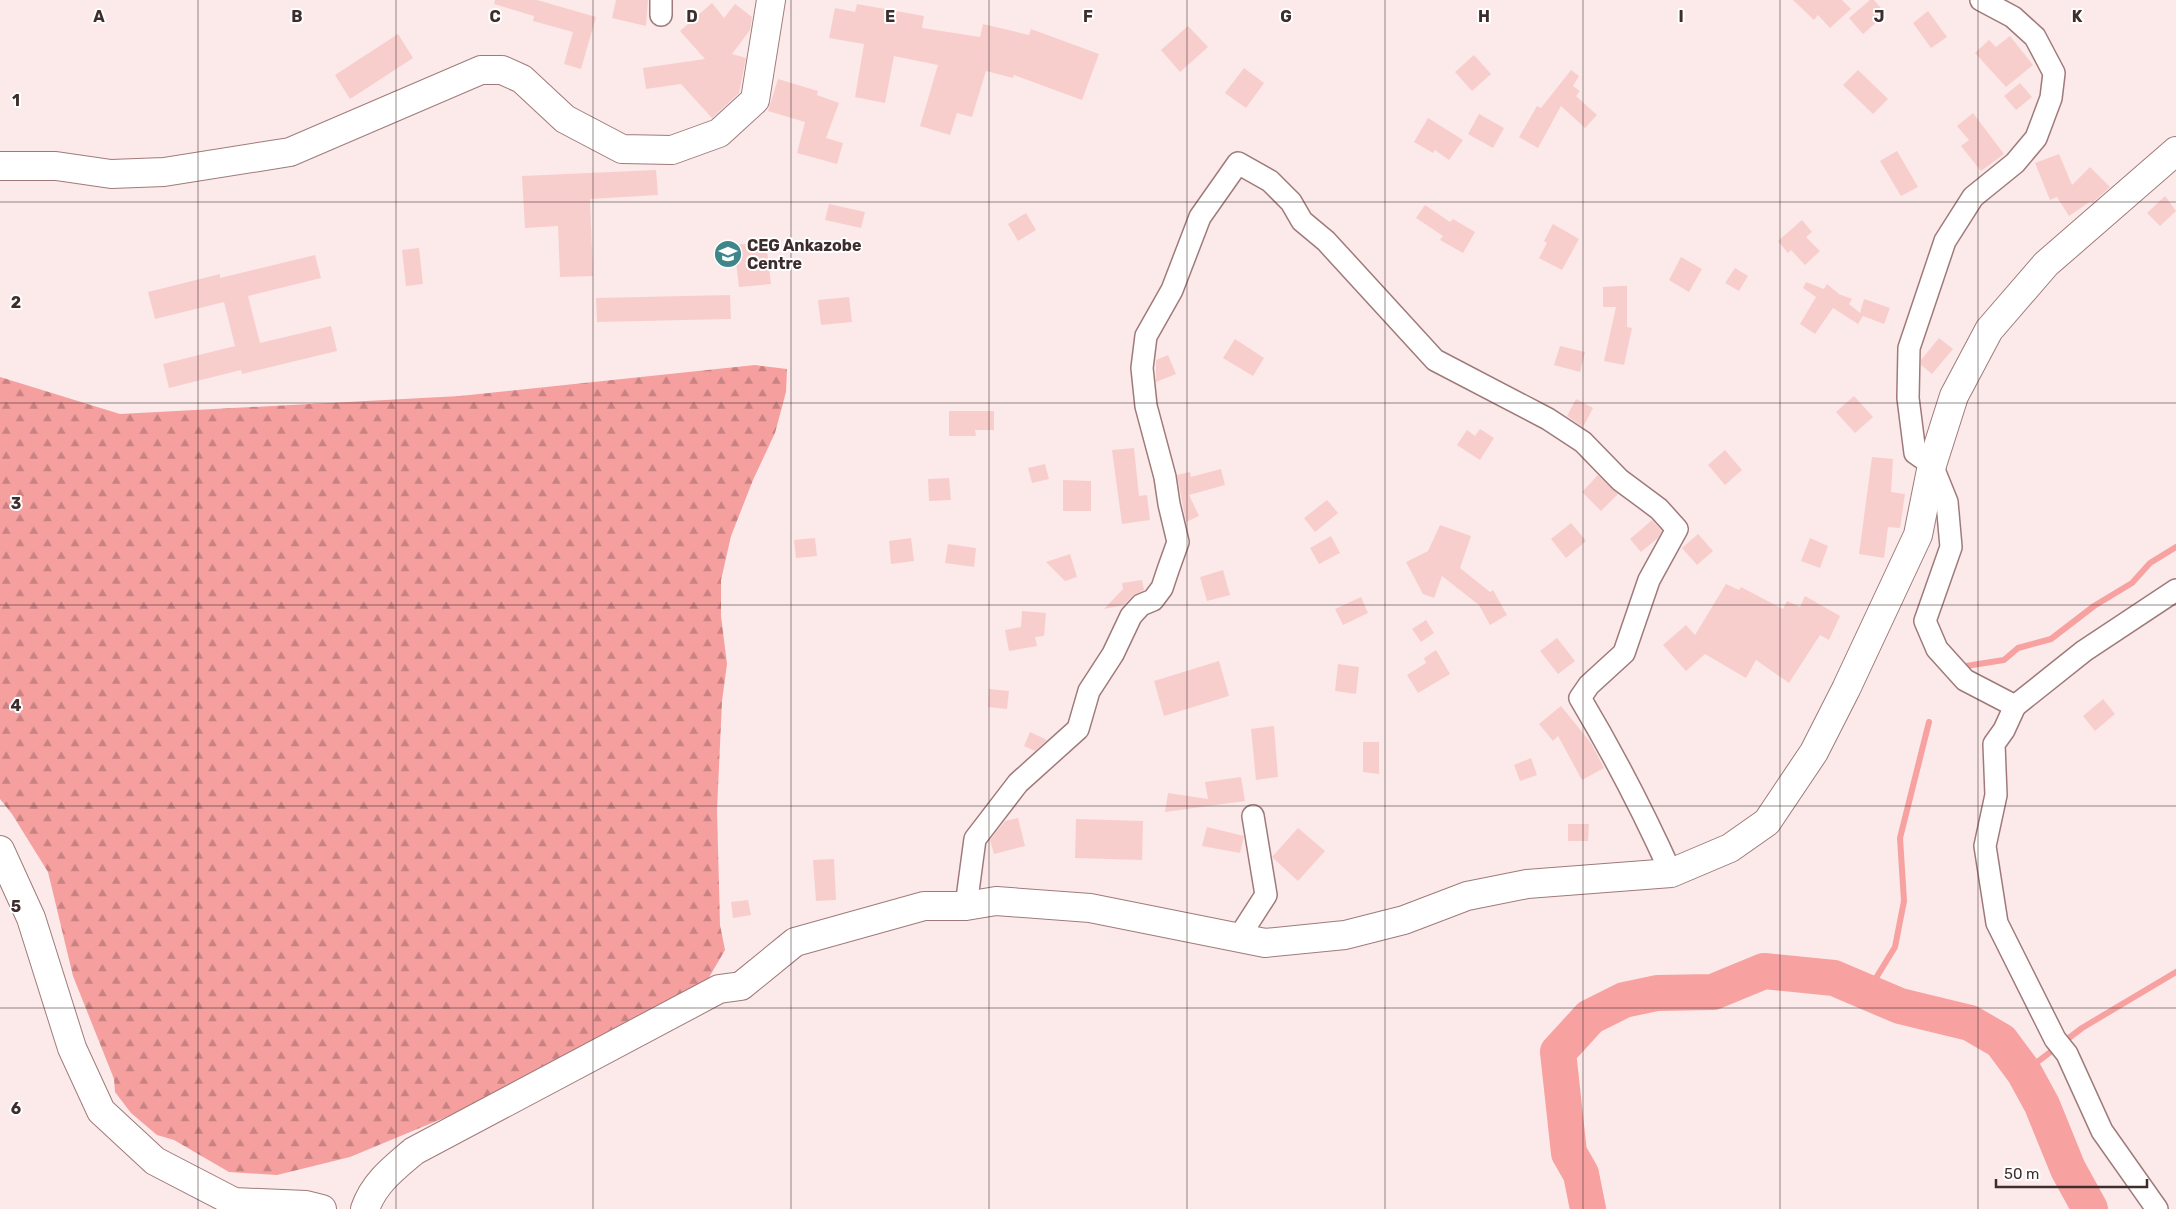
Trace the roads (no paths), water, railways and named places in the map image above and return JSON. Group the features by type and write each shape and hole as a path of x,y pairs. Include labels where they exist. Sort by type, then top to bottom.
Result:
{"main road":[{"path":"0,166 56,166 111,174 164,172 290,152 481,70 502,70 522,79 565,118 622,149 672,150 719,133 755,100 770,1"},
{"path":"365,1209 369,1198 387,1173 414,1151 719,989 741,986 796,942 924,906 966,906 996,901 1090,908 1265,943 1345,935 1404,920 1467,896 1527,884 1671,873 1730,848 1767,822 1814,752 1842,697 1918,535 1932,465 1954,396 1989,330 2046,264 2176,151"},
{"path":"0,850 31,918 72,1048 101,1110 155,1161 234,1202 306,1206 322,1209"}],"street":[{"path":"1981,0 2013,17 2036,37 2054,73 2051,98 2036,138 2015,163 1973,197 1945,241 1909,348 1908,398 1915,453 1932,465 1948,502 1951,548 1925,622 1937,649 1965,680 2015,706"},
{"path":"966,906 975,839 1018,783 1078,729 1089,691 1113,654 1131,616 1141,605 1153,600 1162,588 1178,542 1168,504 1165,477 1146,406 1142,368 1146,336 1172,290 1200,217 1238,163 1270,181 1281,191 1291,202 1302,221 1326,241 1435,360 1548,419 1583,442 1620,480 1659,509 1677,530 1649,580 1624,653 1589,684 1580,698 1605,740 1652,831 1671,873"},
{"path":"2157,1209 2102,1131 2061,1046 1997,923 1985,846 1996,795 1994,744 2004,730 2015,706 2084,651 2176,590"},
{"path":"1239,937 1266,895 1253,816"}],"waterway":[{"path":"1966,666 2004,660 2018,648 2051,639 2094,606 2132,583 2150,563 2176,547"},
{"path":"1868,991 1895,947 1904,901 1900,838 1929,722"},
{"path":"1588,1209 1581,1174 1569,1153 1558,1052 1590,1017 1624,1000 1657,993 1713,992 1764,971 1834,978 1900,1006 1970,1023 2001,1041 2024,1072 2042,1105 2068,1169 2090,1209"},
{"path":"2024,1072 2082,1028 2176,972"}],"place":[{"name":"CEG Ankazobe Centre","path":"728,254"}]}
